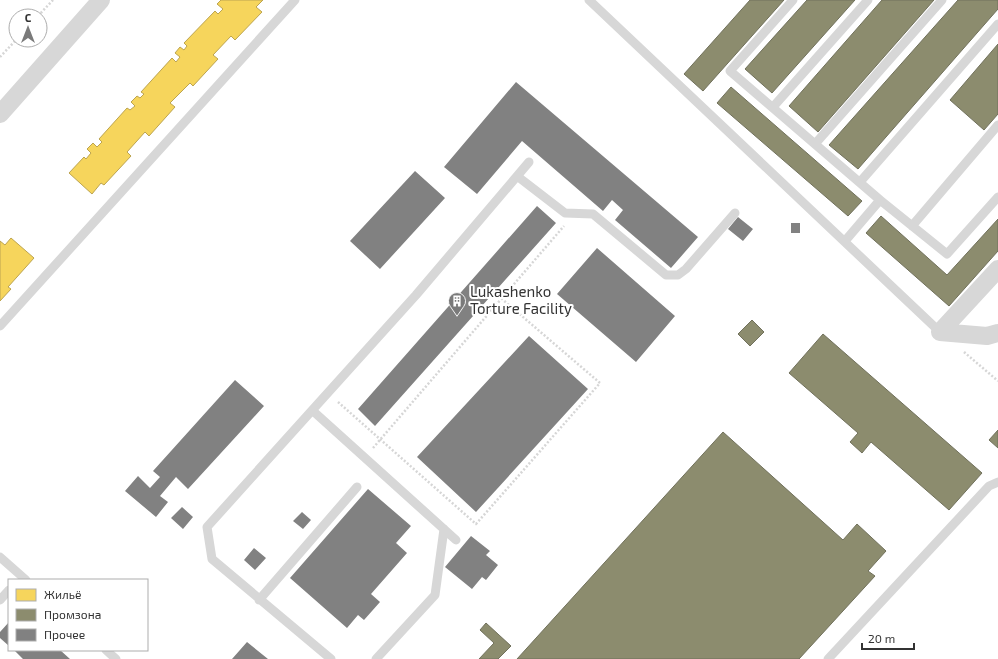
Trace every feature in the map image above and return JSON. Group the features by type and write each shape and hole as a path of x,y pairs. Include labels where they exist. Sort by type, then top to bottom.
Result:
{"street":[{"path":"0,114 101,0"},
{"path":"940,332 998,269"},
{"path":"940,332 987,336 998,334"}],"lane":[{"path":"0,326 296,0"},
{"path":"589,0 940,332"},
{"path":"793,0 730,71 880,200 947,254 998,197"},
{"path":"773,108 868,0"},
{"path":"815,144 942,0"},
{"path":"860,182 998,24"},
{"path":"912,226 998,125"},
{"path":"331,659 212,559 207,527 416,295 529,162"},
{"path":"517,176 565,213 593,214 666,275 678,275 686,269 735,213"},
{"path":"845,241 880,200"},
{"path":"313,411 456,540"},
{"path":"828,659 989,486 998,482"},
{"path":"259,600 357,487"},
{"path":"376,659 435,595 444,528"},
{"path":"0,557 23,579"},
{"path":"0,600 8,591"},
{"path":"107,651 116,659"}],"path":[{"path":"46,8 53,0"},
{"path":"0,57 8,48"},
{"path":"365,458 575,213"},
{"path":"328,394 476,524 600,383 502,299"},
{"path":"940,332 998,381"}],"building: Жильё":[{"path":"221,0 263,0 256,7 262,12 235,40 231,36 213,55 218,59 193,86 190,83 170,103 175,107 149,136 145,132 127,152 131,156 104,185 101,183 92,194 69,173 84,157 86,159 91,153 87,149 93,143 97,147 102,142 99,139 127,108 130,110 135,106 131,102 137,96 140,98 144,94 141,92 172,58 176,62 180,57 175,53 180,47 184,50 187,46 184,43 215,11 218,14 223,9 217,4"},
{"path":"11,238 34,258 8,287 11,289 0,301 0,241 5,245"}],"building: Промзона":[{"path":"750,0 784,0 703,91 684,74"},
{"path":"807,0 855,0 772,93 745,69"},
{"path":"882,0 934,0 818,132 789,106"},
{"path":"958,0 998,0 998,9 858,169 829,145"},
{"path":"998,44 998,114 984,130 950,100"},
{"path":"731,87 862,201 848,216 717,103"},
{"path":"881,216 947,275 998,219 998,251 949,306 866,233"},
{"path":"752,320 764,332 750,346 738,334"},
{"path":"823,334 982,473 949,510 871,442 862,453 850,442 858,433 789,373"},
{"path":"998,430 998,448 989,440"},
{"path":"723,432 843,540 857,524 886,551 868,571 875,576 799,659 517,659"},
{"path":"486,623 511,646 498,659 479,659 494,643 480,630"}],"building: Прочее":[{"path":"516,82 698,237 671,268 615,220 623,210 612,200 603,211 522,141 477,194 444,167"},
{"path":"415,171 445,198 380,269 350,241"},
{"name":"Lukashenko Torture Facility","path":"537,206 556,223 375,426 358,409"},
{"path":"738,217 753,229 743,241 728,229"},
{"path":"791,223 800,223 800,233 791,233"},
{"path":"597,248 675,316 636,362 557,294"},
{"path":"529,336 588,389 476,512 417,457"},
{"path":"235,380 264,406 188,489 176,477 160,496 168,502 156,517 125,491 138,476 150,488 160,477 153,471"},
{"path":"368,489 411,526 396,543 407,553 371,594 380,602 364,620 358,615 347,628 290,578"},
{"path":"182,507 193,517 183,529 171,518"},
{"path":"302,512 311,520 303,529 293,521"},
{"path":"471,536 490,551 486,555 498,565 486,580 482,577 472,589 445,567"},
{"path":"254,548 266,558 255,570 244,560"},
{"path":"8,623 8,645 0,638 0,632"},
{"path":"247,642 268,659 232,659"},
{"path":"15,651 61,651 70,659 23,659"}],"place":[{"name":"Lukashenko Torture Facility","path":"457,316"}]}
